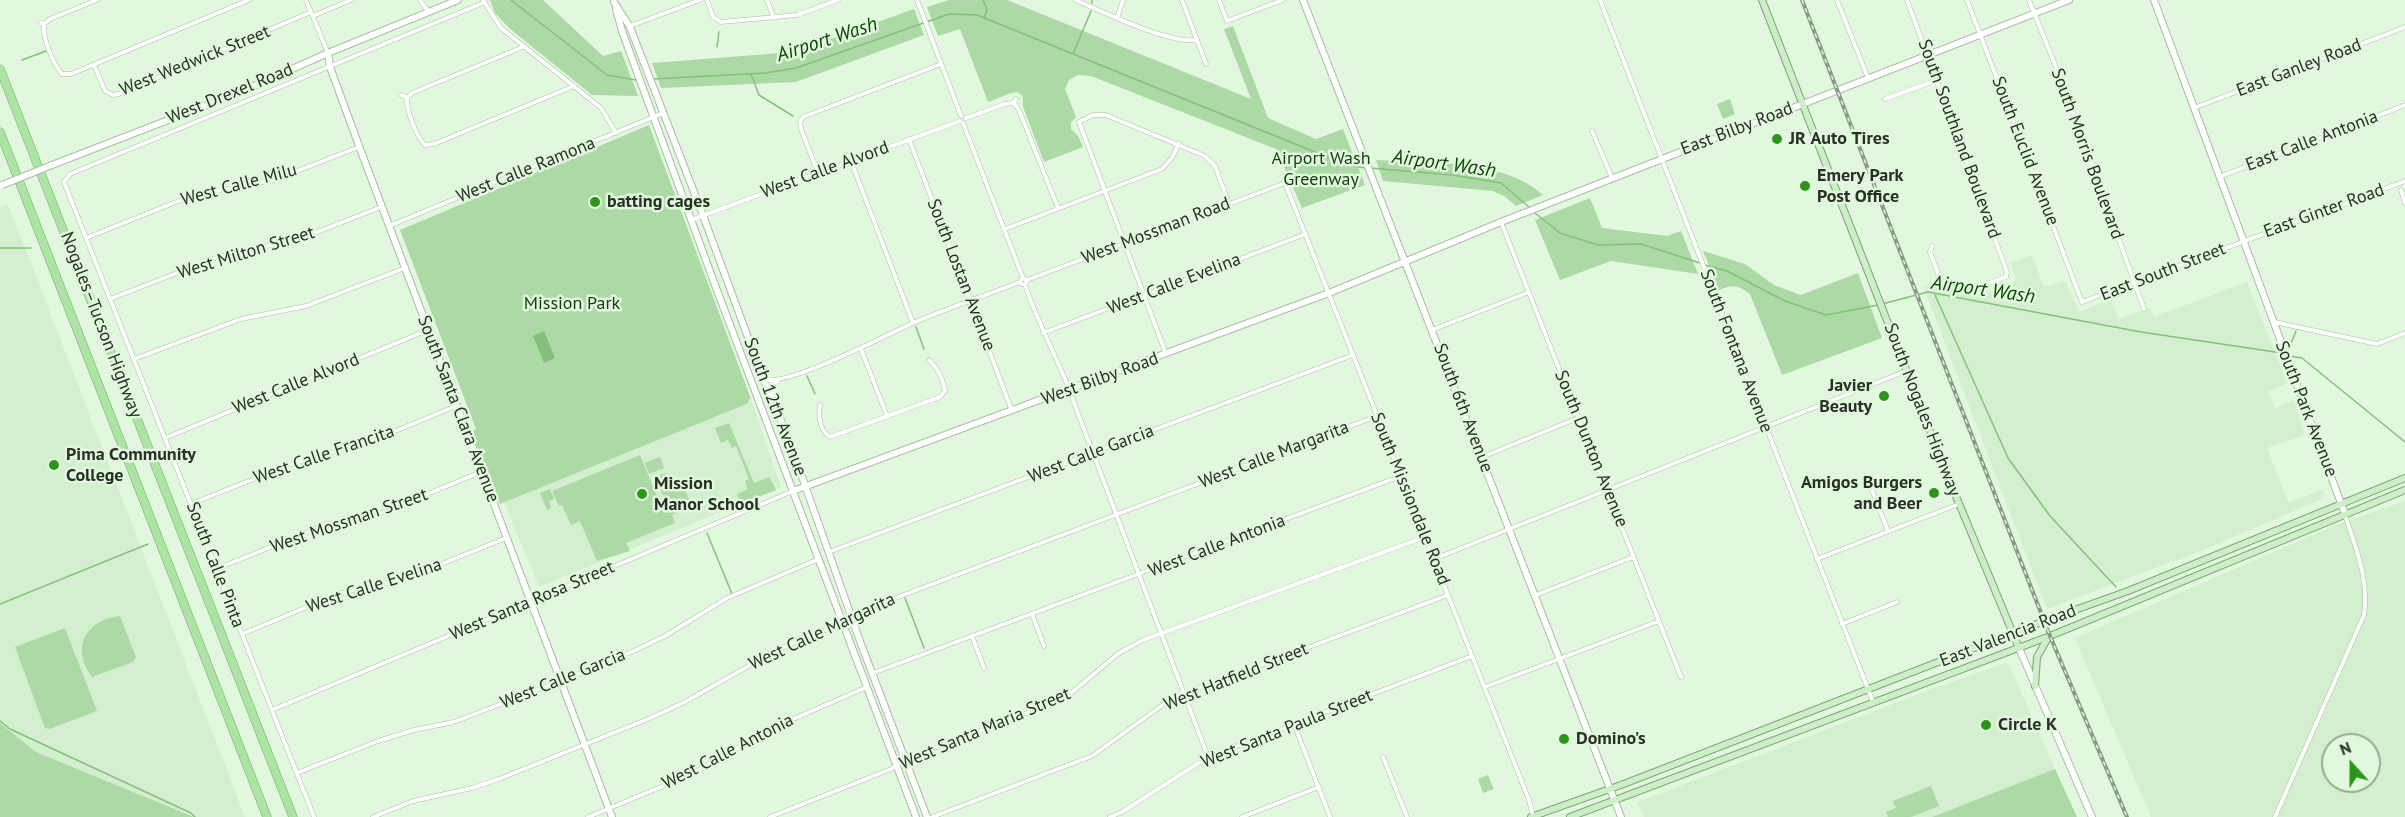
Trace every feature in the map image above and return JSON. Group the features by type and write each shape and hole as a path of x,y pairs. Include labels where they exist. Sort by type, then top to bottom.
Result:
{"highway":[{"name":"Nogales–Tucson Highway","path":"0,69 293,817"},
{"name":"Nogales–Tucson Highway","path":"0,132 267,817"},
{"path":"241,751 262,817"}],"main road":[{"name":"South Nogales Highway","path":"1762,0 1959,504 2019,648"},
{"name":"East Valencia Road","path":"1532,817 1610,790 2012,633 2128,591 2405,478"},
{"name":"East Valencia Road","path":"1570,817 1615,802 2050,636 2405,490"},
{"path":"2235,548 2240,559"},
{"path":"2128,591 2132,603"},
{"path":"2035,686 2037,657 2050,636"},
{"path":"1757,733 1762,745"}],"street":[{"path":"97,0 43,24 61,77 249,0"},
{"name":"South Santa Clara Avenue","path":"306,0 328,53 330,67 359,146 612,817"},
{"name":"West Wedwick Street","path":"94,65 105,91 109,94 119,94 351,0"},
{"path":"420,0 429,12"},
{"name":"West Drexel Road","path":"1,186 238,93 328,53 458,0"},
{"path":"630,27 700,0"},
{"path":"707,0 713,17 721,22 797,15 838,0"},
{"path":"767,0 774,18"},
{"path":"917,0 1043,333 1069,390 1208,757"},
{"path":"1074,0 1186,42 1197,40"},
{"path":"1117,18 1123,0"},
{"path":"1182,0 1206,64"},
{"path":"1219,0 1227,21 1283,0"},
{"name":"South 6th Avenue","path":"1303,0 1621,817"},
{"name":"South Fontana Avenue","path":"1600,0 1874,702"},
{"path":"1837,0 1868,78"},
{"name":"South Southland Boulevard","path":"1907,0 2007,272 2005,279 1975,288 1948,285 1942,281 1930,252 1932,246"},
{"name":"South Euclid Avenue","path":"1967,0 2082,302"},
{"name":"South Morris Boulevard","path":"2029,0 2062,82 2144,309"},
{"name":"East Bilby Road","path":"1405,260 2069,0"},
{"name":"South Park Avenue","path":"2154,0 2341,503 2362,566 2365,589 2364,615 2275,817"},
{"name":"South 12th Avenue","path":"614,1 630,27 654,87 806,487 851,615 927,817"},
{"name":"South 12th Avenue","path":"614,1 622,31 653,118 916,817"},
{"path":"483,2 501,28 601,108 616,133"},
{"name":"West Drexel Road","path":"65,179 70,174 483,2"},
{"name":"East Ganley Road","path":"2193,109 2405,27"},
{"path":"407,98 412,93 523,47"},
{"path":"818,173 799,119 941,64"},
{"path":"1885,99 1937,80"},
{"path":"401,95 407,98 424,148 575,86"},
{"path":"106,99 109,94"},
{"name":"West Calle Alvord","path":"691,220 1015,101 1058,208"},
{"name":"East Calle Antonia","path":"2219,177 2405,105"},
{"name":"West Calle Ramona","path":"389,226 663,113"},
{"path":"1166,355 1078,124 1093,114 1106,115 1179,143 1210,160 1215,166 1229,204"},
{"path":"1592,131 1612,178"},
{"name":"South Lostan Avenue","path":"909,139 1012,411"},
{"path":"1005,229 1162,169 1173,158 1179,143"},
{"name":"West Calle Milu","path":"86,238 192,196 274,180 359,146"},
{"path":"851,160 912,323"},
{"name":"South Calle Pinta","path":"65,179 64,185 314,817"},
{"name":"East Ginter Road","path":"2244,241 2405,181"},
{"name":"West Mossman Road","path":"779,380 861,349 912,323 971,300 1285,183"},
{"name":"South Missiondale Road","path":"1285,183 1485,687 1529,800 1532,817"},
{"path":"2400,190 2405,202"},
{"name":"West Milton Street","path":"110,299 218,257 302,238 382,207"},
{"name":"South Dunton Avenue","path":"1501,222 1681,677"},
{"name":"West Calle Evelina","path":"1043,333 1306,234"},
{"name":"East South Street","path":"2082,302 2244,241"},
{"name":"West Bilby Road","path":"793,491 1166,355 1329,293 1405,260"},
{"path":"134,360 241,318 306,306 405,268"},
{"path":"1432,330 1529,292"},
{"path":"2273,322 2377,344 2405,333"},
{"name":"West Calle Alvord","path":"165,438 428,329"},
{"path":"861,349 887,417"},
{"name":"West Calle Garcia","path":"828,552 1353,355"},
{"path":"820,405 818,413 823,432 830,437 946,393 936,367 929,360"},
{"path":"1434,559 1907,370"},
{"path":"764,378 779,380"},
{"path":"775,406 772,385 779,380"},
{"path":"758,400 771,395"},
{"name":"West Calle Francita","path":"191,504 291,464 369,442 457,405"},
{"name":"West Calle Margarita","path":"373,817 413,801 472,788 499,779 585,745 684,703 779,649 843,623 851,615 1377,416"},
{"path":"1482,457 1578,418"},
{"name":"West Mossman Street","path":"216,569 318,528 371,517 482,471"},
{"name":"West Calle Antonia","path":"873,673 1401,476"},
{"path":"1868,480 1888,531"},
{"name":"West Santa Rosa Street","path":"272,710 793,491"},
{"path":"1817,559 1959,504"},
{"name":"West Santa Maria Street","path":"771,817 906,760 1064,699 1119,653 1160,634 1425,537"},
{"name":"West Calle Evelina","path":"242,634 336,595 399,581 507,538"},
{"path":"1536,596 1634,557"},
{"name":"West Calle Garcia","path":"297,774 378,741 414,729 454,722 561,681 636,650 665,636 728,598 819,559"},
{"name":"West Hatfield Street","path":"932,817 1092,756 1164,704 1184,694 1448,596"},
{"path":"1842,624 1897,602"},
{"path":"1032,614 1044,646"},
{"path":"1485,687 1659,621"},
{"path":"972,636 984,668"},
{"name":"South Nogales Highway","path":"2019,648 2092,817"},
{"name":"West Santa Paula Street","path":"1110,817 1124,815 1208,757 1472,656"},
{"name":"West Calle Antonia","path":"588,817 690,775 782,724 868,687"},
{"path":"1294,724 1330,817"},
{"path":"1383,757 1407,817"},
{"path":"1242,817 1319,787"}],"shaded area":[{"name":"Pima Community College","path":"8,204 245,817 194,817 36,752 0,723 0,208"},
{"path":"2032,255 2044,287 2065,281 2079,312 2111,299 2118,319 2150,308 2154,317 2247,282 2287,384 2268,391 2275,408 2294,400 2305,435 2267,448 2288,502 2323,490 2322,499 2203,550 2047,609 1923,286 1991,291 2017,281 2010,263"},
{"path":"544,331 555,358 544,363 533,336"},
{"name":"Mission Manor School","path":"751,399 781,487 539,587 504,502"},
{"path":"2405,501 2405,817 2151,817 2075,638 2336,525"},
{"path":"2005,663 2009,665 2055,769 1932,817 1644,817 1638,802"}],"green space":[{"path":"490,0 543,0 603,56 621,51 638,96 592,95 509,28 495,13"},
{"name":"Airport Wash Greenway","path":"949,0 1007,0 1251,99 1224,29 1233,26 1268,118 1316,139 1343,129 1365,185 1302,208 1276,149 1091,76 1078,75 1069,80 1065,89 1076,117 1071,122 1071,129 1078,136 1083,147 1044,162 1023,107 1023,97 1018,92 1011,93 988,102 960,29 938,36 927,7"},
{"path":"914,9 924,35 796,82 661,88 652,63 794,52"},
{"path":"1730,99 1735,114 1723,119 1717,104"},
{"name":"Mission Park","path":"649,125 751,399 748,400 749,403 500,504 471,432 476,429 400,230"},
{"name":"Airport Wash Greenway","path":"1376,160 1441,163 1487,169 1527,183 1543,195 1516,206 1504,196 1493,191 1383,181"},
{"path":"1590,198 1602,228 1667,236 1681,231 1698,274 1611,261 1560,280 1535,220"},
{"path":"1703,251 1745,264 1774,285 1801,295 1858,273 1882,338 1782,375 1750,294 1735,286 1719,290"},
{"path":"729,423 754,483 769,477 776,490 741,504 737,494 748,489 745,481 749,479 736,446 732,448 728,440 721,443 715,428"},
{"path":"640,455 661,506 667,504 655,477 665,473 671,487 682,483 692,506 672,515 675,523 626,543 630,551 597,561 580,521 571,525 562,505 559,506 552,491"},
{"path":"660,457 664,468 649,474 645,463"},
{"path":"550,489 554,499 549,501 551,508 547,510 540,493"},
{"path":"120,616 136,657 133,662 92,677 82,656 85,637 97,623"},
{"path":"65,628 97,711 49,729 45,728 15,647"},
{"path":"0,723 36,752 194,817 0,817"},
{"path":"2055,769 2077,817 1932,817"},
{"path":"1488,775 1494,789 1483,793 1478,779"},
{"path":"1931,786 1939,806 1911,817 1888,817 1886,812 1896,808 1893,801"}],"waterway":[{"name":"Airport Wash","path":"511,0 607,75 636,80"},
{"path":"983,0 987,10 984,18"},
{"path":"1073,54 1091,11"},
{"name":"Airport Wash","path":"653,79 765,73 796,68 949,14 977,15 1347,165 1365,168"},
{"path":"717,47 719,32"},
{"path":"22,60 46,51"},
{"path":"751,74 759,95 793,116"},
{"name":"Airport Wash","path":"1370,168 1452,175 1501,183 1529,207"},
{"name":"Airport Wash","path":"1535,213 1560,233 1598,245 1641,244 1700,263"},
{"path":"0,248 31,248"},
{"name":"Airport Wash","path":"1705,265 1727,271 1785,301 1826,315 1878,305"},
{"name":"Airport Wash","path":"1882,304 1928,292 2141,332 2282,353"},
{"path":"1935,295 2008,458 2050,516 2116,587"},
{"path":"916,327 924,349"},
{"path":"2287,353 2296,331"},
{"name":"Airport Wash","path":"2289,356 2302,358 2405,442"},
{"path":"807,376 815,394"},
{"path":"707,533 732,594"},
{"path":"0,604 148,544"},
{"path":"905,598 924,648"},
{"path":"0,721 10,729 191,813 195,817"}],"railway":[{"path":"1802,0 2050,636 2127,817"}],"place":[{"name":"JR Auto Tires","path":"1777,139"},
{"name":"Emery Park Post Office","path":"1805,186"},
{"name":"batting cages","path":"595,202"},
{"name":"Javier Beauty","path":"1884,396"},
{"name":"Pima Community College","path":"54,465"},
{"name":"Amigos Burgers and Beer","path":"1934,493"},
{"name":"Mission Manor School","path":"642,494"},
{"name":"Circle K","path":"1986,725"},
{"name":"Domino's","path":"1564,739"}]}
